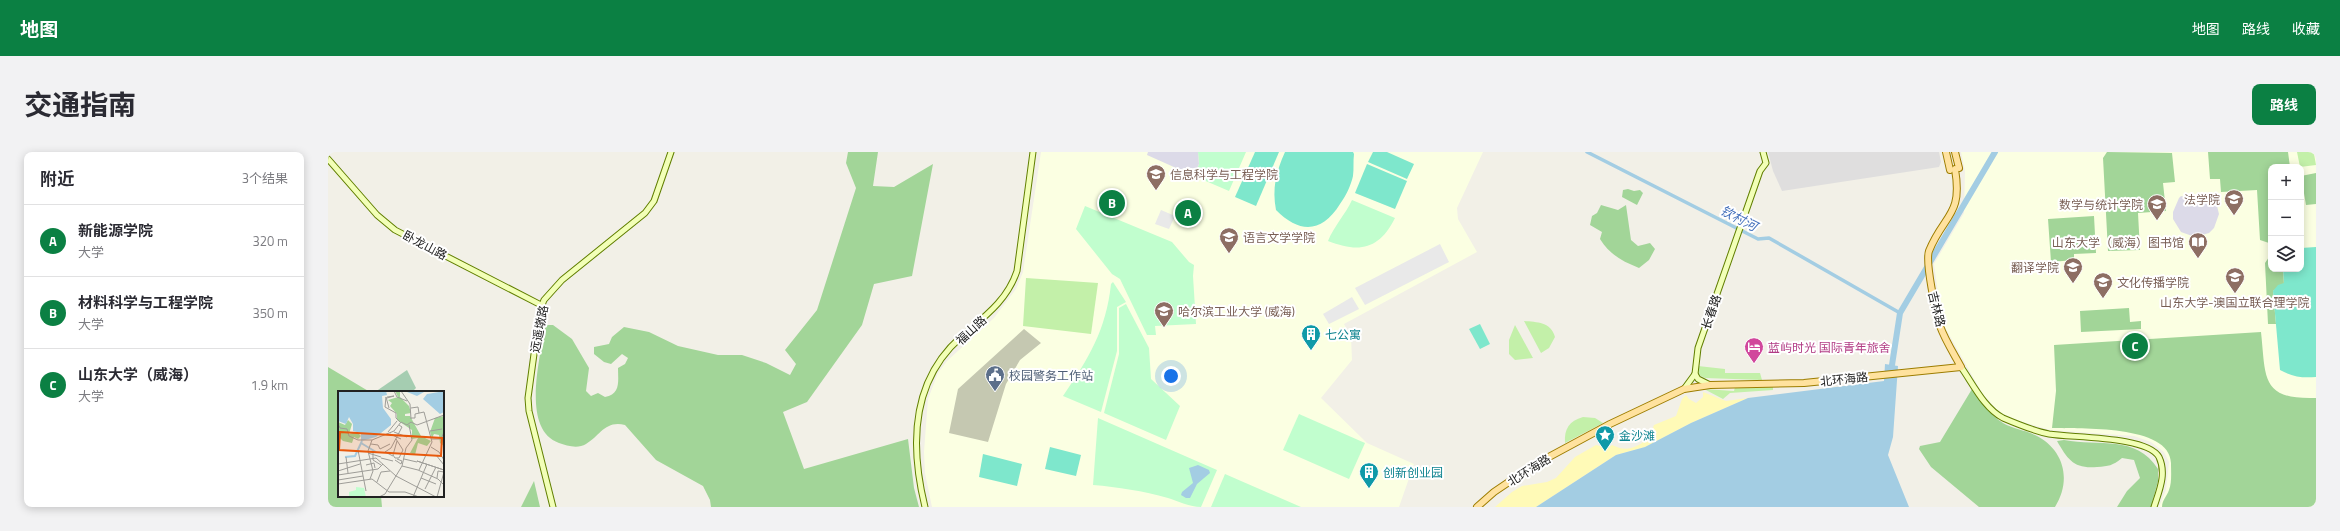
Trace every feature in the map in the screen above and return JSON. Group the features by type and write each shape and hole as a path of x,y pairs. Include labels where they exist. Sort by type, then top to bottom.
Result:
{"main road":[{"path":"1946,152 1955,169"},
{"path":"1955,152 1955,169"},
{"name":"吉林路","path":"1955,169 1958,190 1956,201 1951,214 1932,244 1928,258 1940,327 1961,366"},
{"path":"1951,367 1955,364 1957,358"},
{"name":"北环海路","path":"1477,507 1494,492 1534,465 1603,428 1684,388 1710,385 1804,384 1961,366"}],"street":[{"name":"远遥墩路","path":"553,507 530,418 528,398 542,305 562,280 645,213 654,201 671,152"},
{"name":"福山路","path":"925,507 921,490 917,451 917,424 920,403 934,367 960,339 995,309 1013,284 1017,270 1033,152"},
{"name":"长春路","path":"1695,374 1698,348 1760,171 1766,163 1763,152"},
{"name":"卧龙山路","path":"328,159 377,215 395,230 542,305"},
{"path":"1961,366 1994,412 2003,417 2047,434 2129,441 2152,450 2158,456 2163,476 2154,507"},
{"path":"1684,388 1695,374 1698,378 1710,385"}],"shaded area":[{"name":"哈尔滨工业大学 (威海)","path":"1041,152 1483,152 1457,208 1458,219 1477,252 1344,324 1351,337 1352,360 1321,398 1367,443 1414,464 1399,507 932,507 925,473 924,452 928,399 938,373 947,361 994,318 1016,289 1023,272"},
{"path":"1148,152 1198,152 1199,164 1194,176 1147,155"},
{"path":"1768,152 1939,152 1941,162 1939,167 1782,191 1773,171"},
{"path":"1961,152 2316,152 2316,507 2159,507 2166,490 2169,462 2164,452 2151,442 2134,436 2050,430 2019,421 1999,412 1982,393 1942,322 1934,264 1964,213 1965,171"},
{"path":"2208,195 2217,206 2219,214 2214,228 2209,233 2195,237 2181,232 2173,219 2173,212 2179,198 2181,196 2192,199"},
{"path":"1161,210 1175,216 1169,229 1155,224"},
{"path":"1440,244 1449,262 1365,305 1355,288"},
{"path":"1352,297 1359,309 1329,324 1323,314"},
{"path":"1024,329 1041,343 1020,360 1006,384 988,442 949,433 958,389"},
{"path":"407,370 416,388 413,391 376,391"}],"green space":[{"path":"848,152 878,152 873,186 894,187 933,164 912,276 874,284 862,325 807,402 783,412 804,469 908,439 914,488 919,507 711,507 710,500 703,486 656,460 625,425 618,424 608,427 583,446 562,444 547,435 540,423 536,408 537,372 545,325 553,325 572,339 589,368 586,391 591,396 598,393 605,397 614,393 618,386 618,368 625,364 628,358 622,354 611,364 604,362 594,354 594,347 609,344 612,337 624,327 649,332 678,346 718,355 742,355 766,363 790,375 796,364 785,350 817,310 856,188 846,163"},
{"path":"1198,152 1246,152 1229,191 1194,176 1199,164"},
{"path":"1255,152 1279,152 1256,206 1235,197"},
{"path":"1285,152 1353,152 1353,176 1351,183 1342,201 1326,221 1310,227 1302,226 1285,218 1276,210 1274,194 1276,180 1279,166"},
{"path":"1373,152 1387,152 1414,164 1407,179 1368,162"},
{"path":"2107,152 2172,153 2175,182 2163,183 2166,211 2138,213 2140,250 2108,251 2103,158"},
{"path":"2208,152 2288,152 2290,164 2268,164 2268,243 2260,240 2257,190 2221,192 2220,179 2210,179"},
{"path":"2297,152 2316,152 2314,154 2316,165 2304,166 2304,164 2299,164"},
{"path":"1367,164 1407,181 1395,209 1355,193"},
{"path":"2316,173 2316,204 2306,205 2304,193 2304,175"},
{"path":"1628,189 1634,191 1640,190 1643,193 1637,205 1622,197 1623,190"},
{"path":"1352,200 1395,218 1389,229 1375,243 1367,246 1349,247 1328,241 1333,230"},
{"path":"1601,205 1618,210 1626,205 1631,240 1638,246 1650,243 1655,249 1649,260 1639,268 1622,260 1612,253 1600,239 1602,232 1590,225 1592,216 1597,213"},
{"path":"1085,206 1172,242 1189,262 1194,265 1193,276 1196,324 1155,326 1156,335 1147,335 1120,279 1112,274 1076,229"},
{"path":"2094,216 2096,253 2074,254 2074,260 2051,262 2048,219"},
{"path":"2316,247 2316,377 2293,376 2280,370 2273,291 2278,285 2284,283 2283,272 2304,272 2304,248"},
{"path":"2268,258 2268,272 2283,272 2284,284 2273,291 2276,324 2268,324 2265,263"},
{"path":"1026,278 1098,283 1091,334 1023,326"},
{"path":"1113,282 1126,302 1117,307 1117,351 1101,412 1063,396 1081,369 1095,343 1105,316 1111,284"},
{"path":"1126,304 1149,348 1151,379 1180,406 1166,440 1104,413 1119,354 1119,308"},
{"path":"2129,308 2130,322 2141,321 2141,329 2081,332 2080,311"},
{"path":"1524,321 1543,324 1550,328 1555,337 1549,348 1541,353"},
{"path":"1480,324 1490,344 1480,349 1469,329"},
{"path":"1515,325 1533,358 1515,360 1509,354 1509,340"},
{"path":"2261,332 2264,362 2269,383 2275,390 2284,395 2298,398 2316,398 2316,507 2162,507 2170,487 2171,463 2167,450 2156,441 2140,435 2121,431 2082,428 2052,428 2056,391 2054,345"},
{"path":"1698,366 1725,369 1725,373 1760,373 1762,380 1705,378 1699,375"},
{"path":"328,367 368,391 338,391 338,497 381,497 382,507 328,507"},
{"path":"1735,387 1773,387 1773,390 1730,393 1723,399 1704,389 1734,391"},
{"path":"1972,389 1986,408 1998,420 2011,427 2035,435 2053,448 2059,457 2064,476 2060,497 2055,507 1979,507 1931,467 1919,449 1920,446 1940,442"},
{"path":"1299,414 1365,443 1349,479 1283,450"},
{"path":"1583,417 1595,418 1603,423 1565,443 1565,434 1568,426 1574,421"},
{"path":"1098,418 1217,470 1201,507 1188,505 1140,491 1093,485"},
{"path":"2064,440 2128,446 2149,458 2158,469 2158,481 2151,507 2117,507 2127,491 2140,478 2134,460 2122,458 2116,463 2108,466 2097,467 2077,465 2068,458 2057,441"},
{"path":"1050,447 1081,455 1076,476 1045,469"},
{"path":"983,454 1022,464 1017,486 979,477"},
{"path":"1225,474 1301,507 1211,507"},
{"path":"534,481 540,507 521,507"}],"sand":[{"name":"金沙滩","path":"1703,392 1726,401 1748,398 1691,423 1645,447 1616,455 1536,507 1495,507 1512,492 1522,486 1547,482 1556,478 1575,457 1596,445 1608,448 1612,445 1626,449 1638,446 1648,437 1654,425 1676,416 1682,399 1686,395 1689,399 1696,403 1703,397"}],"water":[{"path":"1885,364 1898,366 1893,437 1888,455 1909,507 1536,507 1616,455 1645,447 1691,423 1748,398 1884,381"},
{"path":"1198,465 1209,470 1210,473 1197,484 1190,498 1186,498 1181,495 1182,492 1193,483 1189,468"}],"waterway":[{"name":"钦村河","path":"1587,152 1758,239 1769,238 1900,313"},
{"path":"1892,365 1900,313 1995,152"}],"place":[{"name":"信息科学与工程学院","path":"1156,191"},
{"name":"材料科学与工程学院","path":"1112,203"},
{"name":"新能源学院","path":"1188,213"},
{"name":"法学院","path":"2234,216"},
{"name":"数学与统计学院","path":"2157,221"},
{"name":"语言文学学院","path":"1229,254"},
{"name":"山东大学（威海）图书馆","path":"2198,259"},
{"name":"翻译学院","path":"2073,284"},
{"name":"山东大学-澳国立联合理学院","path":"2235,294"},
{"name":"文化传播学院","path":"2103,299"},
{"name":"哈尔滨工业大学 (威海)","path":"1164,328"},
{"name":"山东大学（威海）","path":"2135,346"},
{"name":"七公寓","path":"1311,351"},
{"name":"蓝屿时光 国际青年旅舍","path":"1754,364"},
{"name":"校园警务工作站","path":"995,392"},
{"name":"金沙滩","path":"1605,452"},
{"name":"创新创业园","path":"1369,489"}]}
